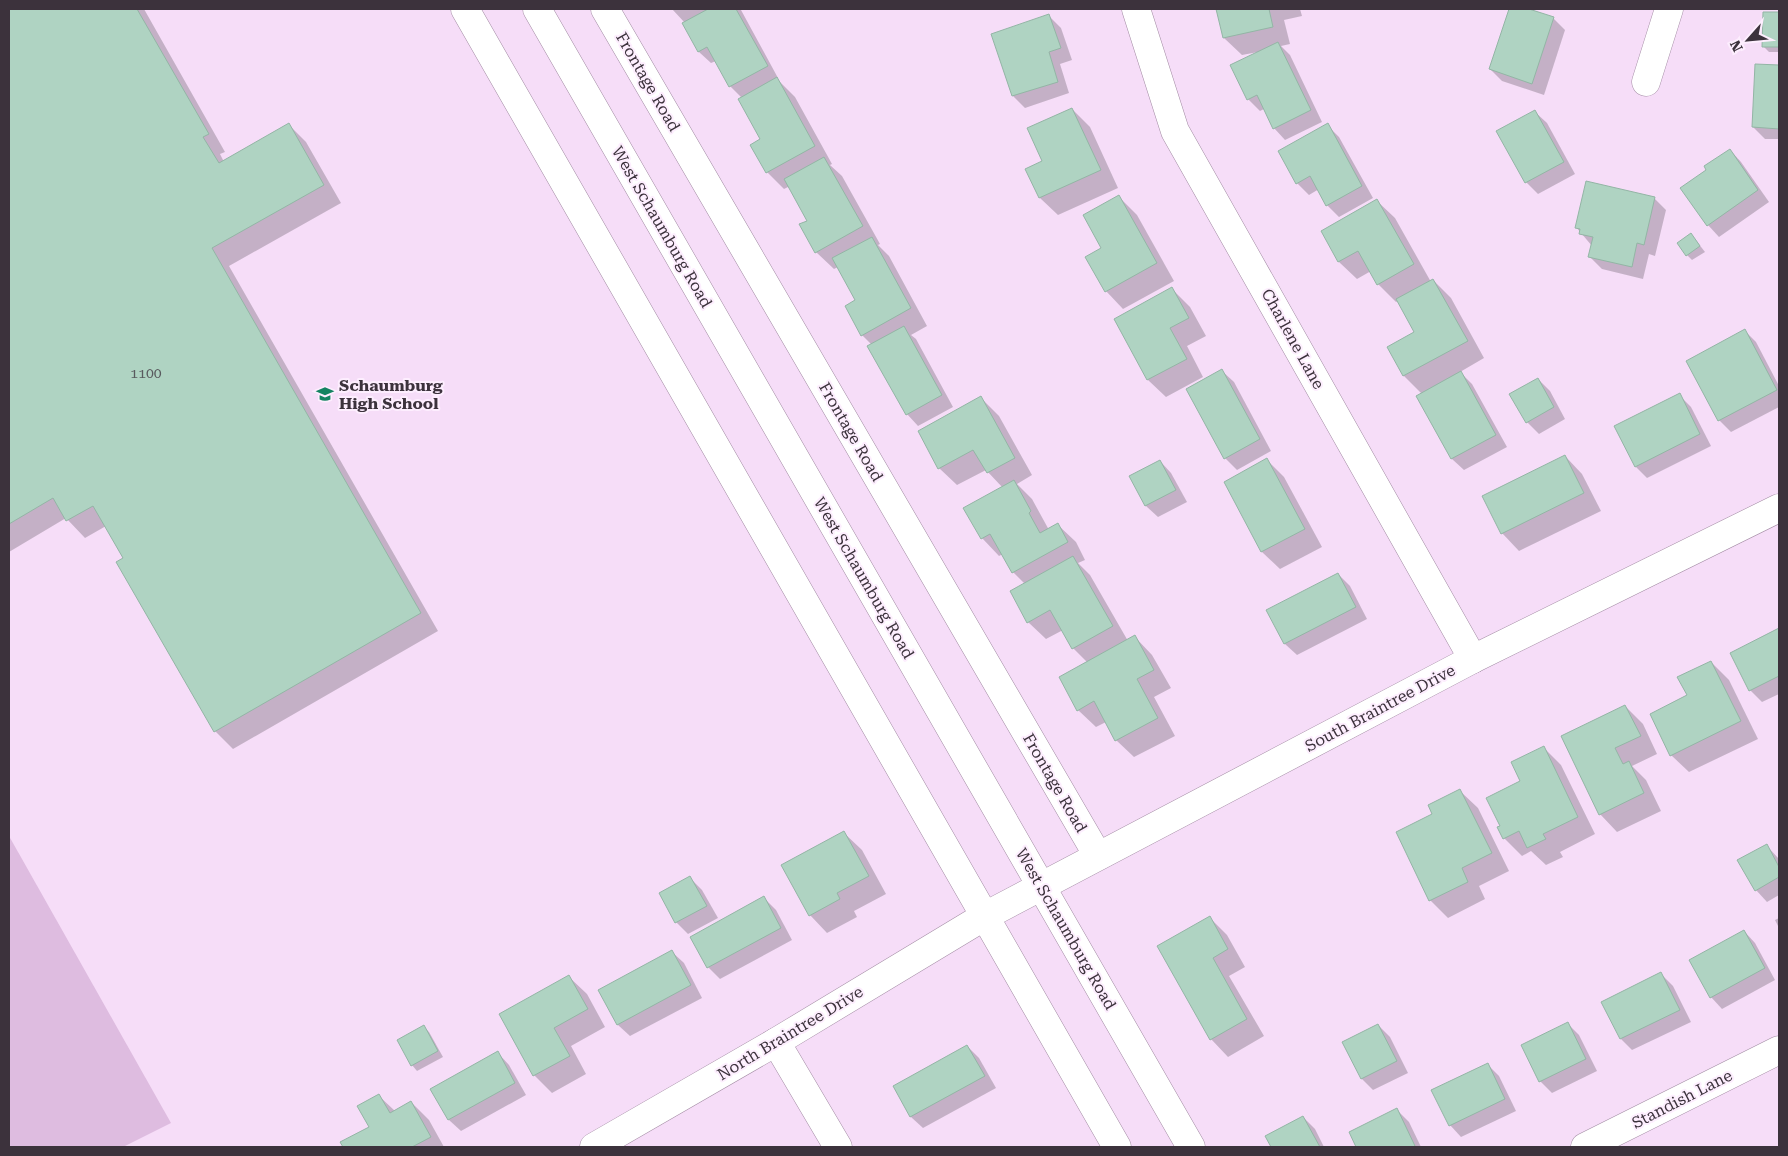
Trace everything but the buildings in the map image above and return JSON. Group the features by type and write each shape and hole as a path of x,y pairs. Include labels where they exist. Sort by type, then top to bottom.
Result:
{"street":[{"path":"465,9 1117,1147"},
{"name":"West Schaumburg Road","path":"537,9 1191,1147"},
{"name":"Frontage Road","path":"605,9 1098,856"},
{"name":"Charlene Lane","path":"1136,9 1175,131 1473,659"},
{"path":"1646,82 1669,9"},
{"name":"South Braintree Drive","path":"985,916 1473,659 1779,508"},
{"name":"North Braintree Drive","path":"594,1147 776,1042 985,916"},
{"path":"776,1042 838,1147"},
{"name":"Standish Lane","path":"1585,1147 1779,1050"}],"shaded area":[{"path":"9,836 171,1123 123,1147 9,1147"}],"place":[{"name":"Schaumburg High School","path":"325,394"}]}
